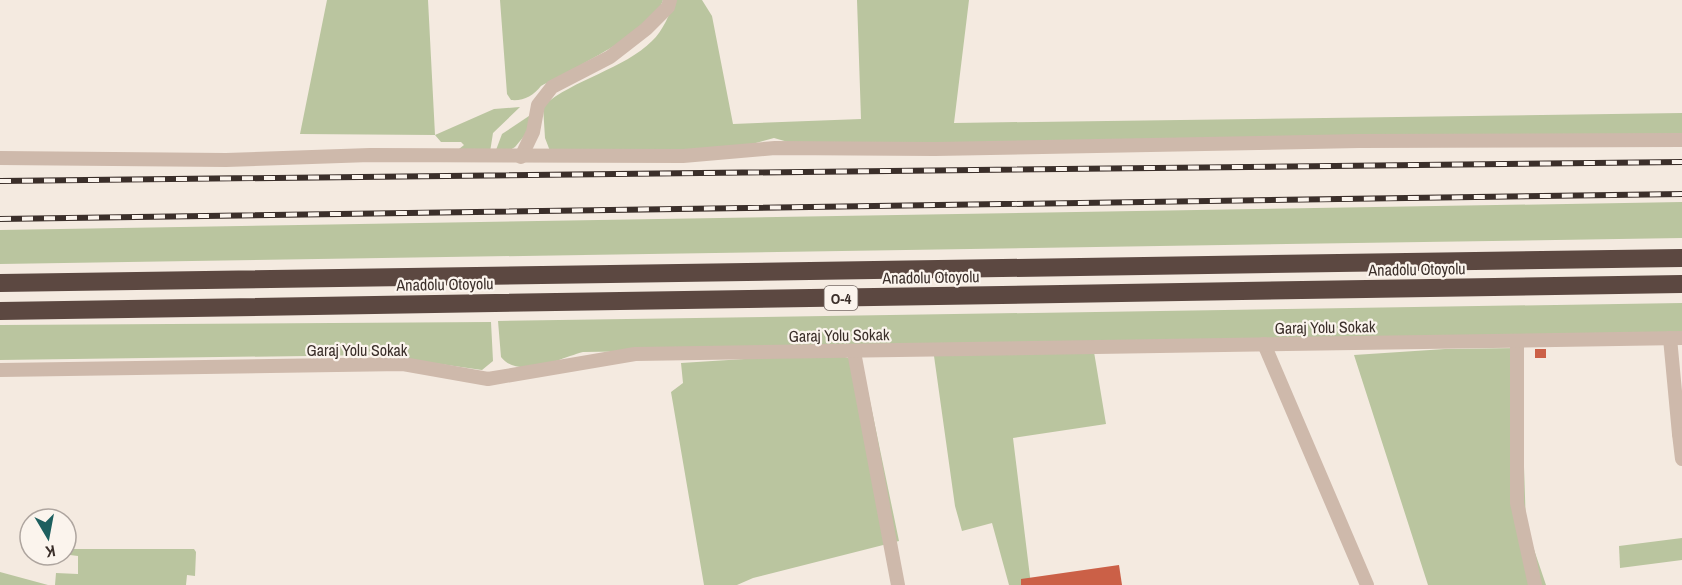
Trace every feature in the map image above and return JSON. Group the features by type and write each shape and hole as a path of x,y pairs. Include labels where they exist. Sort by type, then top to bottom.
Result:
{"highway":[{"name":"Anadolu Otoyolu","path":"0,283 1682,258"},
{"name":"Anadolu Otoyolu","path":"0,311 1682,284"}],"street":[{"path":"522,157 533,132 538,105 552,87 610,57 646,29 668,7 670,0"},
{"path":"0,158 226,160 370,155 683,156 775,148 935,149 1359,141 1682,140"},
{"path":"1676,338 1682,459"},
{"name":"Garaj Yolu Sokak","path":"0,370 403,364 488,379 635,354 1676,338"},
{"path":"1517,340 1516,503 1534,585"},
{"path":"1264,344 1367,585"},
{"path":"854,352 898,585"}],"green space":[{"path":"327,0 428,0 435,135 300,134"},
{"path":"500,0 663,0 657,12 610,49 541,86 528,97 511,100 507,94"},
{"path":"675,0 702,0 712,16 733,124 861,119 857,0 969,0 954,123 1682,113 1682,135 865,144 788,142 774,138 727,151 550,151 545,138 543,106 569,88 641,51 660,32"},
{"path":"520,107 493,133 490,152 459,149 464,145 461,142 441,142 435,135 494,109"},
{"path":"529,116 530,129 515,147 505,153 496,150 502,134"},
{"path":"1682,202 1682,238 0,264 0,230"},
{"path":"1682,303 1682,335 583,352 529,367 509,364 501,357 498,321"},
{"path":"491,322 493,361 482,370 377,355 0,360 0,325"},
{"path":"1520,348 1526,526 1546,585 1428,585 1354,355 1445,349"},
{"path":"1094,352 1106,424 1013,438 1031,585 1009,585 992,523 962,531 955,506 934,356"},
{"path":"805,355 845,357 862,363 899,541 753,578 737,585 704,585 671,392 683,383 681,363"},
{"path":"1682,538 1682,560 1620,568 1619,546"},
{"path":"78,549 194,549 196,552 195,576 187,575 186,585 55,585 56,573 78,574"},
{"path":"0,572 48,585 0,585"}],"building":[{"path":"1535,349 1546,349 1546,358 1535,358"},
{"path":"1119,565 1122,585 1021,585 1021,579"}],"railway":[{"path":"0,181 1682,162"},
{"path":"0,219 1682,194"}]}
